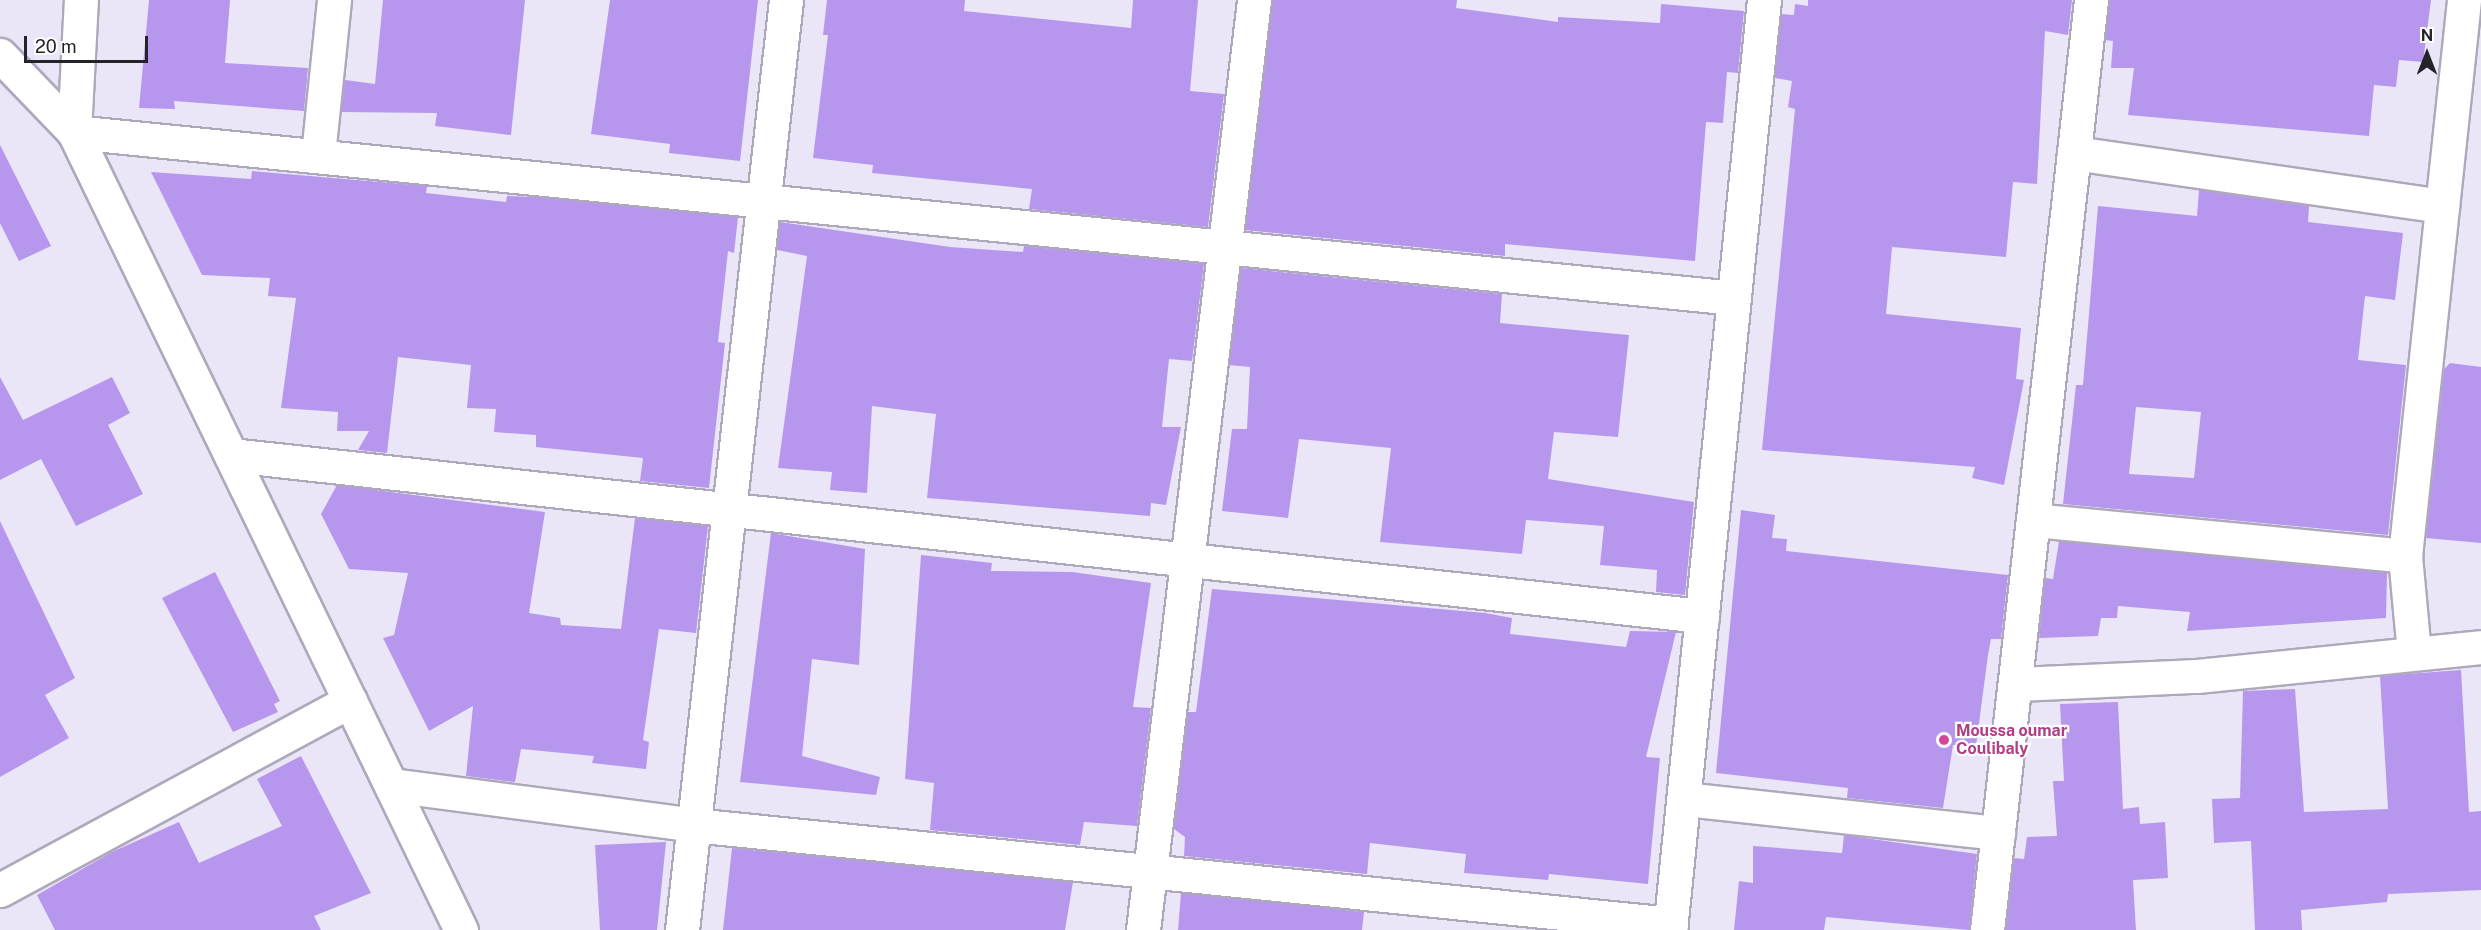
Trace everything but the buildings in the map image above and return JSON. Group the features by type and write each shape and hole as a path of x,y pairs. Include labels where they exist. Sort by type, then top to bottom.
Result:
{"street":[{"path":"74,132 81,0"},
{"path":"318,155 334,0"},
{"path":"682,930 786,0"},
{"path":"1143,930 1254,0"},
{"path":"391,785 693,825 1670,927 1764,0"},
{"path":"1987,930 2018,684 2033,520 2091,0"},
{"path":"2414,653 2405,556 2464,0"},
{"path":"0,55 74,132 461,930"},
{"path":"74,132 763,199 1224,249 1734,298"},
{"path":"2074,153 2442,206"},
{"path":"231,455 1702,616"},
{"path":"2033,520 2405,556"},
{"path":"2018,684 2196,676 2481,647"},
{"path":"1,888 350,701"},
{"path":"1683,799 1998,833"}],"place":[{"name":"Moussa oumar Coulibaly","path":"1944,740"}]}
